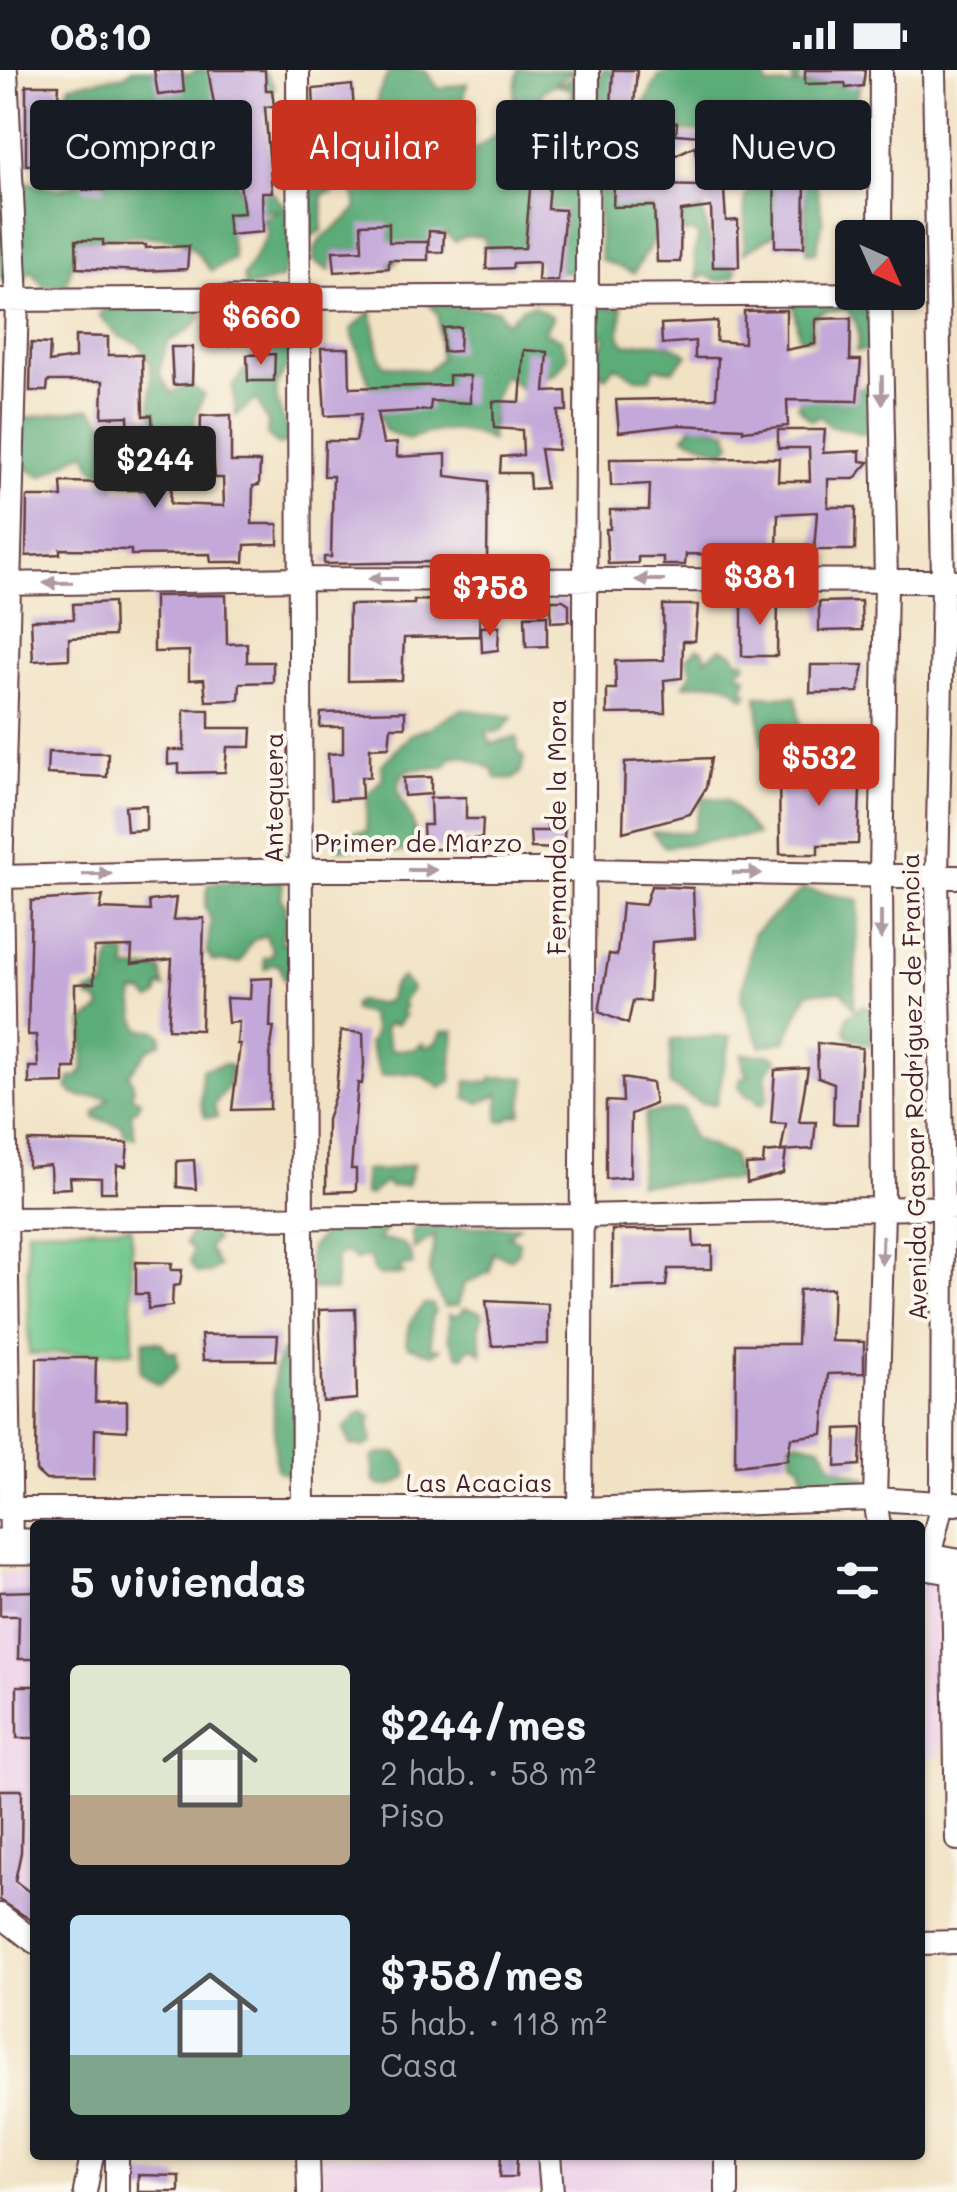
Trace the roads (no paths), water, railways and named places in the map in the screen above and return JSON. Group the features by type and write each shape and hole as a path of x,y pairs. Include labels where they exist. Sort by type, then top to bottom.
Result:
{"street":[{"path":"6,70 9,300 1,876 5,1509 15,1547"},
{"name":"Antequera","path":"298,70 302,1517"},
{"name":"Fernando de la Mora","path":"580,1517 588,70"},
{"path":"880,220 881,70"},
{"name":"Avenida Gaspar Rodríguez de Francia","path":"942,73 950,581 950,1435 949,1504 940,1564 957,1839"},
{"path":"9,300 835,294"},
{"name":"Avenida Gaspar Rodríguez de Francia","path":"878,1520 886,580 880,310"},
{"path":"5,584 300,579 950,581"},
{"name":"Primer de Marzo","path":"1,876 300,870 947,876"},
{"path":"4,1219 582,1216 950,1207"},
{"name":"Las Acacias","path":"5,1509 302,1517 580,1517 876,1499 949,1504"},
{"path":"0,1915 30,1938"},
{"path":"925,1943 957,1942"},
{"path":"84,2192 91,2160"},
{"path":"117,2160 117,2192"},
{"path":"308,2160 309,2192"},
{"path":"549,2160 552,2192"},
{"path":"727,2160 727,2192"}]}
